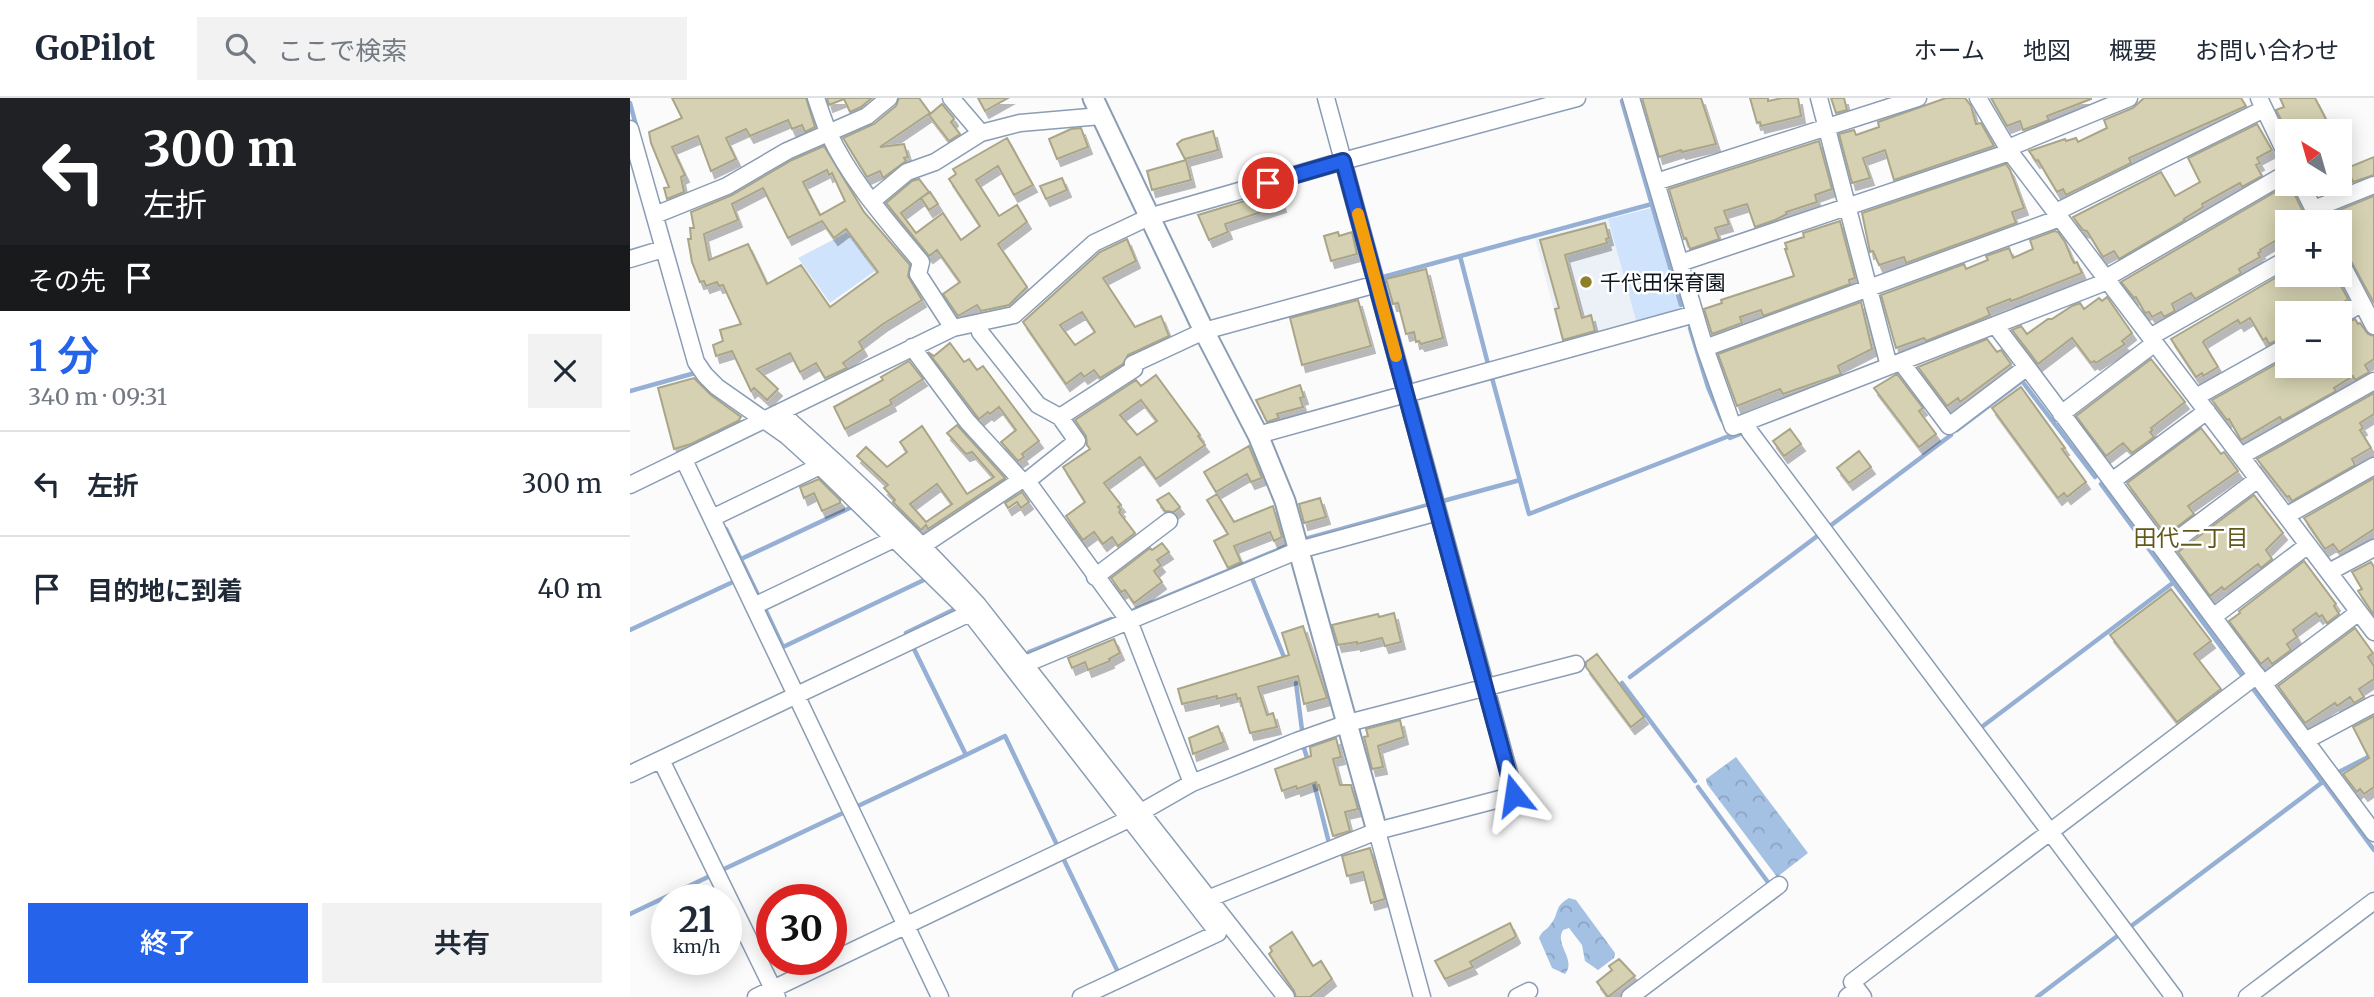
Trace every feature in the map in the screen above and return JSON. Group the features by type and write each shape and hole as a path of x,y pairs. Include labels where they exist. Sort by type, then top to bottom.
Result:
{"street":[{"path":"816,98 829,133 846,164 921,262 918,274 953,328"},
{"path":"654,215 727,186 778,156 867,116 889,98"},
{"path":"951,98 981,133"},
{"path":"1204,902 1377,831 1514,795 1326,98"},
{"path":"630,485 953,328 1014,315 1094,243 1149,217 1577,98"},
{"path":"1631,98 1695,314 1733,427 2107,280 2275,180"},
{"path":"1819,98 1868,288 1895,364 1949,426 2027,367"},
{"path":"1656,182 1918,98"},
{"path":"1978,98 2009,150 2373,629"},
{"path":"1680,263 2009,150 2129,98"},
{"path":"1706,348 2058,215 2261,104 2275,132"},
{"path":"872,201 907,172 935,162 981,133 1097,107 1204,331 1258,435 1285,500 1422,997"},
{"path":"630,129 696,362 705,375 717,387 787,436 978,605 1019,667"},
{"path":"2328,210 2374,185"},
{"path":"630,259 663,249"},
{"path":"2062,414 2153,340 2275,266"},
{"path":"1060,416 1134,369 1133,365 1204,331 1377,284"},
{"path":"2352,286 2374,326"},
{"path":"2352,309 2361,304"},
{"path":"1258,435 1695,314"},
{"path":"754,606 910,543 1024,481 1077,441 1060,416 1038,405 980,332 978,323"},
{"path":"1996,325 2305,741 2371,821"},
{"path":"912,347 967,421 1024,481 1129,621 1192,783"},
{"path":"2196,397 2275,353"},
{"path":"2241,456 2374,381"},
{"path":"2112,481 2207,411"},
{"path":"780,412 843,467 1019,667 1204,902 1286,997"},
{"path":"1746,422 1750,432 2174,997"},
{"path":"684,460 940,997"},
{"path":"712,518 820,466"},
{"path":"2286,516 2374,466"},
{"path":"2163,550 2258,479"},
{"path":"1019,667 1299,550 1438,512"},
{"path":"1095,577 1169,521"},
{"path":"2213,617 2308,545"},
{"path":"2329,572 2374,548"},
{"path":"1849,989 2050,832 2359,612"},
{"path":"630,774 970,613"},
{"path":"756,997 775,993 906,925 1135,815 1192,783 1348,723 1576,664"},
{"path":"2305,741 2374,704"},
{"path":"661,760 775,993"},
{"path":"1630,997 1779,885"},
{"path":"2247,997 2374,901"},
{"path":"1081,997 1218,933 1204,902"},
{"path":"1849,989 1857,989 1863,997"}],"shaded area":[{"path":"1651,208 1681,313 1637,324 1608,219"},
{"name":"千代田保育園","path":"1608,219 1637,324 1563,344 1535,239"},
{"path":"848,232 875,271 830,303 798,258"}],"green space":[{"path":"1736,757 1808,853 1777,877 1707,784 1706,779"},
{"path":"1569,898 1576,900 1615,953 1614,958 1598,970 1585,961 1582,945 1569,928 1563,930 1561,936 1568,963 1565,974 1552,968 1539,938 1553,921 1561,904"}],"building":[{"path":"672,98 806,98 815,127 805,132 802,125 792,129 788,120 750,136 746,129 726,138 736,159 711,171 698,136 672,147 685,175 681,177 684,192 667,199 664,188 669,187 649,132 682,118"},
{"path":"827,98 872,98 850,112 844,99 829,105"},
{"path":"899,98 919,98 930,113 880,147 904,144 908,157 904,158 906,161 883,178 880,171 867,177 843,138 874,124 896,106"},
{"path":"978,98 1008,98 985,111"},
{"path":"1642,98 1701,98 1716,144 1659,157"},
{"path":"1750,98 1768,98 1768,101 1798,98 1801,116 1761,126 1760,122 1757,123"},
{"path":"1831,98 1844,98 1847,110 1836,113"},
{"path":"1946,98 1965,98 1971,106 1976,124 1981,123 1994,146 1894,180 1885,150 1863,158 1870,178 1852,183 1839,134 1854,130 1856,135 1879,127 1878,122"},
{"path":"1991,98 2091,99 2047,116 2049,120 2023,130 2020,121 2007,126"},
{"path":"2144,98 2241,98 2246,106 2129,158 2131,163 2066,195 2063,189 2057,192 2038,160 2036,161 2029,151 2065,139 2076,138 2078,142 2107,128 2104,120 2133,108"},
{"path":"2280,98 2315,98 2326,119 2281,119 2276,110 2284,107"},
{"path":"942,104 953,117 951,122 960,134 949,141 929,115"},
{"path":"2257,124 2272,150 2257,158 2260,163 2256,165 2262,176 2242,187 2240,183 2202,204 2203,207 2185,220 2119,259 2114,251 2103,257 2087,231 2083,230 2073,217 2161,172 2175,196 2200,182 2188,158"},
{"path":"1081,128 1088,147 1057,159 1049,139 1071,129"},
{"path":"1213,131 1218,150 1185,159 1177,144"},
{"path":"1007,138 1033,185 1014,195 998,166 976,180 999,216 1017,205 1027,222 998,244 1027,287 1009,305 981,311 977,305 958,316 943,294 960,282 937,250 929,256 886,203 912,181 919,179 929,192 901,213 916,233 943,213 961,240 980,226 949,179 956,174 953,169"},
{"path":"1819,141 1832,189 1815,195 1817,202 1786,212 1787,214 1775,220 1755,227 1747,204 1724,211 1729,224 1715,228 1719,239 1690,249 1686,238 1684,239 1669,189"},
{"path":"824,146 864,212 910,265 908,276 922,300 859,342 863,349 843,363 847,368 825,378 816,363 800,372 790,353 757,369 778,389 767,400 754,388 751,391 732,351 716,356 713,345 723,341 720,330 741,324 723,285 719,286 717,282 706,286 704,281 700,282 692,262 688,239 691,239 690,228 694,228 691,212 732,195 792,160","holes":["827,170 829,175 832,173 845,201 820,215 803,182","763,188 788,238 822,221 834,238 846,229 878,272 830,307 801,265 767,284 748,244 709,260 704,234 738,220 732,204"]},
{"path":"2374,157 2374,175 2353,182 2352,166"},
{"path":"1186,160 1191,180 1152,190 1147,171"},
{"path":"2006,164 2024,208 2012,212 2016,223 1906,263 1904,257 1879,265 1873,251 1870,252 1862,213"},
{"path":"1062,178 1067,190 1046,199 1040,186"},
{"path":"1278,191 1282,205 1225,224 1228,232 1209,240 1198,215"},
{"path":"930,192 938,204 929,210 921,198"},
{"path":"2275,192 2275,196 2295,196 2302,210 2275,210 2275,241 2260,250 2260,257 2239,269 2241,273 2195,299 2191,293 2172,304 2175,311 2164,317 2161,312 2152,317 2149,312 2145,313 2136,297 2134,298 2121,282"},
{"path":"2374,196 2374,303 2352,263 2352,210 2339,210"},
{"path":"1840,221 1855,278 1849,280 1850,284 1763,316 1761,310 1740,317 1742,323 1712,334 1704,309 1722,303 1721,300 1794,276 1785,243 1804,237 1803,233"},
{"path":"1605,223 1609,238 1606,239 1607,243 1565,255 1582,318 1591,315 1595,331 1563,340 1555,309 1559,308 1540,240"},
{"path":"1338,232 1339,236 1352,232 1357,254 1331,261 1324,236"},
{"path":"2058,232 2065,242 2074,263 2077,262 2082,273 1987,308 1990,315 1974,322 1926,341 1924,338 1896,348 1881,295 1964,264 1966,269 1988,260 1986,256 2009,248 2013,258 2033,249 2030,240"},
{"path":"1127,239 1136,261 1103,278 1135,327 1161,316 1169,336 1128,355 1123,364 1100,378 1094,370 1084,377 1081,373 1066,384 1023,322 1100,252","holes":["1082,312 1095,332 1075,345 1060,325"]},
{"path":"1426,269 1443,338 1421,344 1416,342 1414,332 1406,334 1398,303 1393,304 1386,279"},
{"path":"2275,278 2275,287 2342,287 2348,299 2275,301 2275,341 2269,344 2266,338 2263,340 2250,318 2240,324 2238,320 2203,342 2218,367 2203,376 2202,373 2196,377 2171,339"},
{"path":"2107,297 2132,333 2122,341 2125,344 2096,363 2091,363 2072,338 2038,364 2012,330 2021,326 2027,334 2072,306 2080,303 2084,309 2099,298 2102,301"},
{"path":"1358,300 1371,346 1302,365 1290,318"},
{"path":"1861,302 1872,349 1838,366 1841,374 1783,394 1780,389 1737,406 1718,354"},
{"path":"2355,319 2368,334 2374,336 2374,359 2365,365 2369,372 2355,380 2352,377 2352,320"},
{"path":"1987,339 1997,352 2001,350 2011,364 1960,402 1958,398 1947,406 1918,367"},
{"path":"950,343 964,362 969,359 977,370 983,366 1039,441 1022,454 1024,457 1018,461 1001,442 1016,430 999,407 979,419 928,352 934,356"},
{"path":"2151,359 2185,402 2151,428 2153,430 2150,432 2154,437 2132,453 2123,443 2106,456 2076,416"},
{"path":"909,361 923,379 890,400 892,404 845,429 834,407 883,380 881,377"},
{"path":"2275,365 2275,378 2350,378 2334,388 2336,391 2282,421 2280,417 2241,440 2229,419 2227,420 2212,400"},
{"path":"1897,374 1923,408 1919,411 1936,434 1919,447 1874,388"},
{"path":"1156,375 1205,445 1156,479 1140,457 1104,483 1121,505 1118,507 1121,510 1119,512 1135,533 1118,546 1112,537 1103,544 1094,532 1083,540 1066,516 1085,502 1063,467 1090,449 1086,436 1075,420 1136,380 1141,386","holes":["1141,400 1157,421 1137,435 1120,415"]},
{"path":"694,378 711,395 741,417 691,444 674,449 658,388"},
{"path":"1300,385 1304,397 1300,398 1303,407 1277,414 1279,418 1267,422 1256,400"},
{"path":"2021,387 2086,482 2067,497 2064,493 2058,498 1992,408"},
{"path":"2374,393 2374,414 2360,423 2363,428 2360,430 2371,448 2352,459 2355,465 2292,501 2257,459"},
{"path":"957,425 1005,478 928,529 926,525 921,530 893,502 895,500 884,488 888,485 857,456 866,447 887,467 907,452 900,442 922,426 967,494 994,477 972,452 966,454 947,433","holes":["937,484 952,504 926,522 910,504"]},
{"path":"2201,428 2238,471 2188,506 2194,514 2169,533 2165,528 2162,530 2127,483"},
{"path":"1790,429 1801,444 1784,456 1773,441"},
{"path":"1249,446 1262,478 1251,482 1247,474 1216,492 1204,472"},
{"path":"1859,451 1871,467 1849,483 1837,468"},
{"path":"2374,478 2374,529 2339,552 2333,544 2325,549 2304,518"},
{"path":"819,479 840,500 840,503 822,511 814,493 804,498 800,487"},
{"path":"1022,492 1029,502 1021,508 1017,502 1008,508 1005,503"},
{"path":"1169,493 1180,507 1174,512 1165,511 1157,500"},
{"path":"1217,494 1234,522 1273,506 1282,537 1274,541 1270,532 1234,546 1241,562 1228,568 1214,541 1228,534 1207,500"},
{"path":"2254,495 2283,533 2266,550 2272,559 2261,568 2258,564 2224,590 2222,587 2210,596 2178,552"},
{"path":"1320,498 1326,517 1304,523 1299,504"},
{"path":"1162,543 1169,552 1157,560 1161,565 1154,571 1162,582 1134,603 1125,590 1121,592 1111,578 1150,548 1152,550"},
{"path":"2304,561 2336,604 2334,606 2339,614 2327,623 2322,615 2319,617 2316,613 2293,630 2297,637 2287,644 2291,650 2272,664 2268,658 2261,664 2229,621"},
{"path":"2371,562 2374,567 2374,615 2358,591 2362,589 2352,572"},
{"path":"2171,589 2211,641 2194,654 2221,689 2177,722 2110,635"},
{"path":"1394,613 1401,642 1385,646 1382,638 1338,645 1332,625"},
{"path":"1303,626 1327,698 1304,704 1298,676 1258,687 1267,715 1273,713 1277,727 1250,733 1240,698 1237,699 1236,694 1182,704 1178,689 1289,655 1282,633"},
{"path":"2355,628 2373,653 2368,657 2374,666 2374,679 2359,689 2364,697 2354,703 2350,697 2337,706 2335,703 2305,723 2278,686"},
{"path":"1114,639 1120,653 1109,659 1110,661 1088,670 1085,662 1072,668 1068,658"},
{"path":"1597,654 1644,717 1631,727 1586,667 1586,662"},
{"path":"2374,716 2374,787 2364,794 2360,789 2357,792 2343,774 2369,758 2353,727"},
{"path":"1400,720 1404,737 1378,746 1383,767 1372,769 1364,737 1368,736 1366,729"},
{"path":"1218,726 1224,742 1193,754 1189,738"},
{"path":"1336,738 1341,757 1333,759 1340,785 1351,785 1358,809 1345,812 1350,831 1333,836 1319,785 1317,786 1316,782 1282,791 1275,769 1311,756 1310,747"},
{"path":"1370,848 1385,899 1371,903 1363,872 1347,876 1342,856"},
{"path":"1510,923 1516,936 1514,938 1470,962 1473,967 1445,979 1435,961"},
{"path":"1292,932 1313,966 1321,961 1332,979 1310,997 1296,997 1269,954 1272,951 1270,947"},
{"path":"1619,959 1635,976 1608,997 1597,982 1612,970 1609,966"}],"waterway":[{"path":"1622,101 1681,305"},
{"path":"630,103 637,129"},
{"path":"1383,277 1652,204"},
{"path":"1460,256 1488,364"},
{"path":"1690,328 1708,387 1722,420"},
{"path":"630,391 695,373"},
{"path":"1492,378 1529,514 1729,436 1730,438 1745,432 1746,434"},
{"path":"1957,430 2022,381 2095,477"},
{"path":"1830,526 1951,435"},
{"path":"1443,501 1520,480"},
{"path":"2101,484 2244,678"},
{"path":"1305,539 1428,505"},
{"path":"741,559 854,506"},
{"path":"726,529 758,595"},
{"path":"1630,677 1820,534"},
{"path":"1134,610 1287,546"},
{"path":"1252,578 1286,662"},
{"path":"766,611 783,647 926,579 929,581"},
{"path":"630,630 735,581"},
{"path":"1979,729 2174,582"},
{"path":"906,633 953,610"},
{"path":"1029,652 1111,619"},
{"path":"858,806 966,755 913,647"},
{"path":"1296,683 1302,730"},
{"path":"1622,683 1695,781"},
{"path":"2251,686 2322,782"},
{"path":"966,755 1005,736 1058,847"},
{"path":"1304,748 1308,761"},
{"path":"2337,773 2374,754"},
{"path":"1313,779 1329,843"},
{"path":"2323,781 2374,850"},
{"path":"2130,927 2324,781"},
{"path":"1698,787 1770,885"},
{"path":"722,870 845,812"},
{"path":"1063,858 1118,972"},
{"path":"630,914 710,876"},
{"path":"2037,997 2120,934"}],"slow traffic":[{"path":"1358,214 1396,356"}],"place":[{"name":"千代田保育園","path":"1586,282"}],"district":[{"name":"田代二丁目","path":"2191,537"}],"route":[{"path":"1268,183 1343,161 1514,795"}]}
